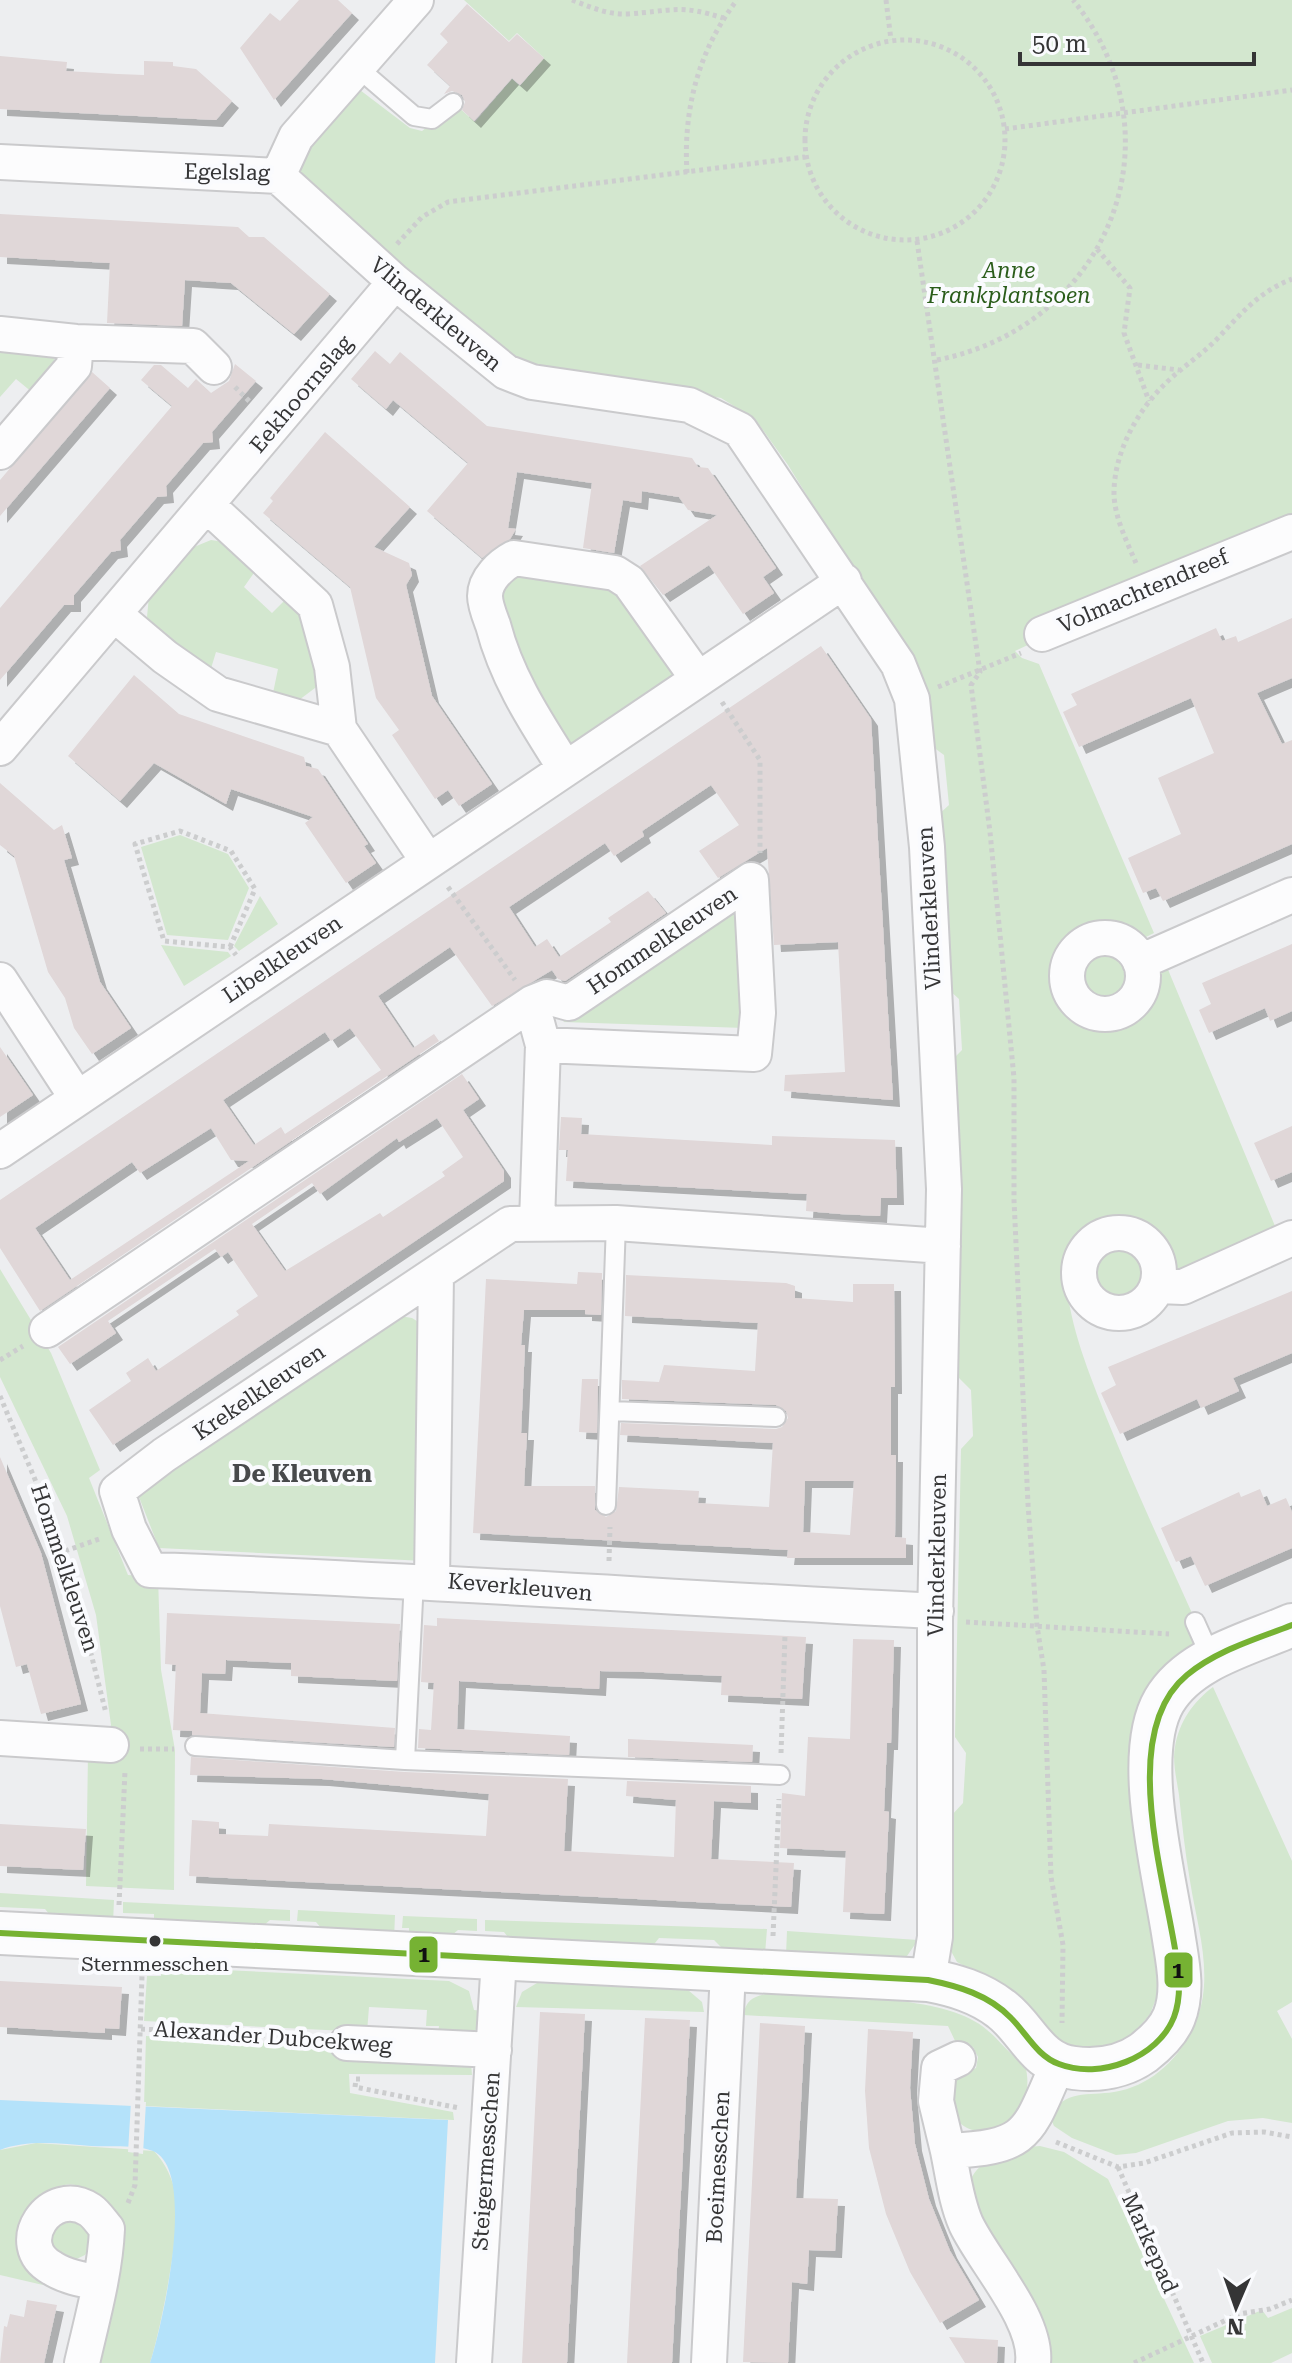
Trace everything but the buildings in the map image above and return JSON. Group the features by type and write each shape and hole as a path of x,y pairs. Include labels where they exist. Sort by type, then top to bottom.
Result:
{"street":[{"name":"Egelslag","path":"0,162 278,176 296,137 416,0"},
{"name":"Vlinderkleuven","path":"278,176 387,274 506,372 532,382 689,405 740,430 898,664 912,699 927,847 944,1189 935,1616 935,1937 928,1980"},
{"name":"Eekhoornslag","path":"0,748 274,426 387,274"},
{"path":"0,334 76,342 193,346 214,367"},
{"path":"0,452 74,366 76,342"},
{"path":"208,506 315,605 332,667 339,729 428,861"},
{"name":"Volmachtendreef","path":"1042,634 1292,532"},
{"path":"565,768 515,688 499,649 485,596 489,582 502,565 514,558 615,573 629,582 701,677"},
{"name":"Libelkleuven","path":"0,1151 844,581"},
{"path":"114,614 165,657 218,694 339,729"},
{"name":"Hommelkleuven","path":"532,1003 547,997 569,1003 751,880"},
{"name":"Hommelkleuven","path":"543,1045 754,1054 758,1013 751,880"},
{"path":"1140,962 1292,895"},
{"path":"0,950 5,968 0,980 77,1098"},
{"path":"47,1330 532,1003 543,1045 537,1222"},
{"name":"Krekelkleuven","path":"129,1529 117,1491 164,1455 510,1224 616,1223 943,1246"},
{"path":"1158,1286 1183,1287 1292,1238"},
{"path":"423,1580 436,1274"},
{"name":"Keverkleuven","path":"129,1529 150,1570 423,1580 935,1616"},
{"path":"0,1933 928,1980 957,1986 1003,2010 1032,2047 1058,2064 1104,2069 1120,2064 1157,2042 1174,2016 1180,1980 1149,1749 1164,1702 1191,1672 1292,1625"},
{"path":"0,1738 119,1747"},
{"name":"Steigermesschen","path":"474,2363 499,1959"},
{"name":"Boeimesschen","path":"709,2363 728,1971"},
{"name":"Alexander Dubcekweg","path":"347,2043 494,2050"},
{"path":"958,2059 939,2068 936,2101 963,2215 1031,2338 1033,2363"},
{"path":"948,2151 983,2149 1015,2141 1028,2127 1058,2064"},
{"path":"82,2363 100,2283"}],"lane":[{"path":"357,67 414,116 432,119 453,103"},
{"path":"606,1505 616,1223"},
{"path":"610,1411 776,1417"},
{"path":"405,1760 423,1580"},
{"path":"1195,1622 1212,1660"},
{"path":"195,1746 405,1760 780,1775"}],"path":[{"path":"572,0 605,12 626,14 691,7 723,18"},
{"path":"687,173 685,146 693,86 723,18 737,0"},
{"path":"886,0 891,40"},
{"path":"937,360 1003,340 1038,318 1071,288 1097,249 1122,184 1124,113 1104,48 1073,0"},
{"path":"891,40 927,42 953,52 976,69 992,91 1005,129 1000,173 976,211 959,225 917,241 891,240 865,233 843,220 824,202 811,179 805,157 804,126 812,100 827,76 847,57 891,40"},
{"path":"1005,129 1292,90"},
{"path":"387,274 411,227 448,202 805,157"},
{"path":"917,241 937,360 980,672 971,685 990,832 1014,1078 1017,1273 1037,1626 1044,1670 1051,1877 1063,1945 1058,2064"},
{"path":"1097,249 1130,288 1124,333 1149,401"},
{"path":"1147,589 1124,534 1114,494 1121,453 1149,401 1179,370 1260,295 1292,279"},
{"path":"1137,365 1179,370"},
{"path":"214,367 274,426"},
{"name":"Volmachtendreef","path":"912,699 1014,659 1042,634"},
{"path":"701,677 760,760 759,862 751,880"},
{"path":"230,947 255,889 231,851 180,831 135,844 164,941 230,947 254,979"},
{"path":"428,861 532,1003"},
{"name":"Hommelkleuven","path":"0,1396 30,1460 65,1551 119,1747"},
{"path":"606,1505 610,1524 609,1594"},
{"path":"935,1616 1169,1634"},
{"path":"119,1896 119,1747 165,1750 195,1746"},
{"name":"Alexander Dubcekweg","path":"138,1941 143,1961 141,2029 338,2039 347,2043"},
{"path":"123,2210 135,2185 141,2029"},
{"path":"370,2079 356,2079 355,2087 459,2108 458,2124"},
{"path":"1028,2127 1118,2167 1144,2163 1232,2133 1264,2132 1292,2137"},
{"name":"Markepad","path":"1118,2167 1203,2363"},
{"path":"1134,2363 1239,2314 1270,2309 1292,2300"}],"green space":[{"name":"Anne Frankplantsoen","path":"464,0 1292,0 1292,522 1015,651 1022,658 1039,664 1154,933 1136,942 1115,929 1095,927 1077,933 1063,947 1054,964 1053,983 1061,1002 1079,1017 1091,1021 1122,1018 1137,1006 1150,973 1164,960 1275,1226 1177,1270 1151,1232 1138,1224 1110,1220 1087,1230 1071,1251 1067,1265 1068,1297 1087,1367 1130,1475 1205,1642 1166,1667 1147,1865 1158,1994 1150,2014 1129,2040 1112,2047 1078,2049 1059,2041 985,1977 957,1962 946,1942 951,1816 963,1803 966,1753 955,1737 961,1449 973,1436 971,1390 959,1378 952,1060 962,1050 959,999 948,989 938,815 949,805 944,755 933,747 925,686 788,465 755,419 721,398 529,365 506,354 300,176 300,160 356,87 410,128 422,131 456,105 475,122 512,79 520,86 544,58 517,33 509,41"},
{"path":"0,348 50,353 56,362 33,393 16,379 0,397"},
{"path":"211,540 224,542 256,570 244,587 272,613 287,598 306,617 319,685 299,700 273,693 278,669 216,652 209,675 154,628 147,617 149,596 194,547"},
{"path":"510,573 612,585 679,671 568,746 519,673 497,591"},
{"path":"180,835 228,854 249,888 228,940 167,935 141,847"},
{"path":"260,896 278,924 239,951 234,946"},
{"path":"743,906 745,1028 563,1022"},
{"path":"161,945 228,952 231,956 184,986"},
{"path":"1104,945 1124,953 1132,973 1124,993 1104,1001 1084,993 1076,973 1084,953"},
{"path":"1108,1247 1128,1247 1142,1261 1142,1281 1128,1295 1108,1295 1094,1281 1094,1261"},
{"path":"0,1269 51,1353 100,1470 89,1478 128,1575 158,1577 161,1670 175,1750 174,1890 86,1886 88,1754 105,1740 111,1725 96,1615 67,1516 0,1377"},
{"path":"394,1315 412,1318 428,1328 425,1561 159,1548 135,1487"},
{"path":"1213,1687 1292,1861 1292,2002 1277,2011 1292,2039 1292,2123 1263,2118 1228,2121 1136,2153 1116,2155 1072,2138 1054,2126 1050,2117 1062,2102 1070,2098 1128,2089 1154,2076 1184,2045 1197,2019 1202,2002 1204,1967 1174,1753 1188,1713"},
{"path":"0,1893 114,1900 113,1924 54,1920 45,1909 0,1907"},
{"path":"123,1902 290,1910 290,1921 270,1920 256,1932 154,1922 154,1914 123,1913"},
{"path":"298,1910 395,1915 394,1939 327,1935 316,1922 297,1921"},
{"path":"403,1916 477,1919 477,1931 458,1930 445,1941 409,1940 409,1928 402,1928"},
{"path":"485,1920 767,1929 765,1954 726,1952 714,1940 659,1938 651,1948 514,1945 504,1932 485,1931"},
{"path":"787,1931 918,1940 907,1956 898,1960 786,1955"},
{"path":"162,1967 449,1981 469,1991 474,2010 483,2011 477,2029 468,2034 438,2036 439,2026 426,2026 427,2010 369,2007 367,2032 144,2021 147,1976 161,1976"},
{"path":"537,1983 688,1990 702,2002 704,2012 516,2007 522,1992"},
{"path":"766,1994 903,2001 954,2012 974,2021 1025,2065 1027,2089 1020,2109 1006,2123 989,2130 972,2130 959,2122 951,2105 952,2078 976,2068 978,2057 973,2047 957,2045 948,2026 743,2015 751,2000"},
{"path":"146,2036 338,2047 471,2063 472,2075 349,2074 350,2093 453,2112 454,2120 144,2106"},
{"path":"36,2143 154,2151 168,2172 176,2195 176,2229 164,2304 150,2363 96,2363 116,2294 123,2240 121,2225 114,2212 103,2200 83,2187 65,2185 49,2191 37,2205 29,2223 27,2243 31,2265 43,2285 0,2275 0,2150"},
{"path":"1040,2146 1064,2152 1108,2179 1194,2363 1049,2363 977,2211 971,2179 983,2164 992,2159 1010,2151"},
{"path":"75,2218 84,2226 90,2244 85,2255 68,2263 59,2261 46,2235 50,2227"},
{"path":"1292,2308 1292,2353 1271,2363 1212,2363 1200,2336 1262,2310 1268,2318"}],"water":[{"path":"0,2100 448,2120 435,2363 150,2363 162,2317 173,2251 173,2187 166,2164 153,2151 131,2147 34,2143 0,2150"}],"pier":[{"path":"131,2102 146,2102 143,2154 128,2152"}],"transit line":[{"name":"1","path":"0,1933 928,1980 962,1989 993,2003 1011,2018 1038,2050 1059,2064 1075,2068 1109,2067 1126,2062 1155,2044 1174,2017 1178,1999 1178,1968 1157,1856 1150,1773 1154,1734 1166,1701 1187,1675 1199,1666 1238,1646 1292,1625"}],"place":[{"name":"Sternmesschen","path":"155,1941"}],"district":[{"name":"De Kleuven","path":"302,1474"}]}
